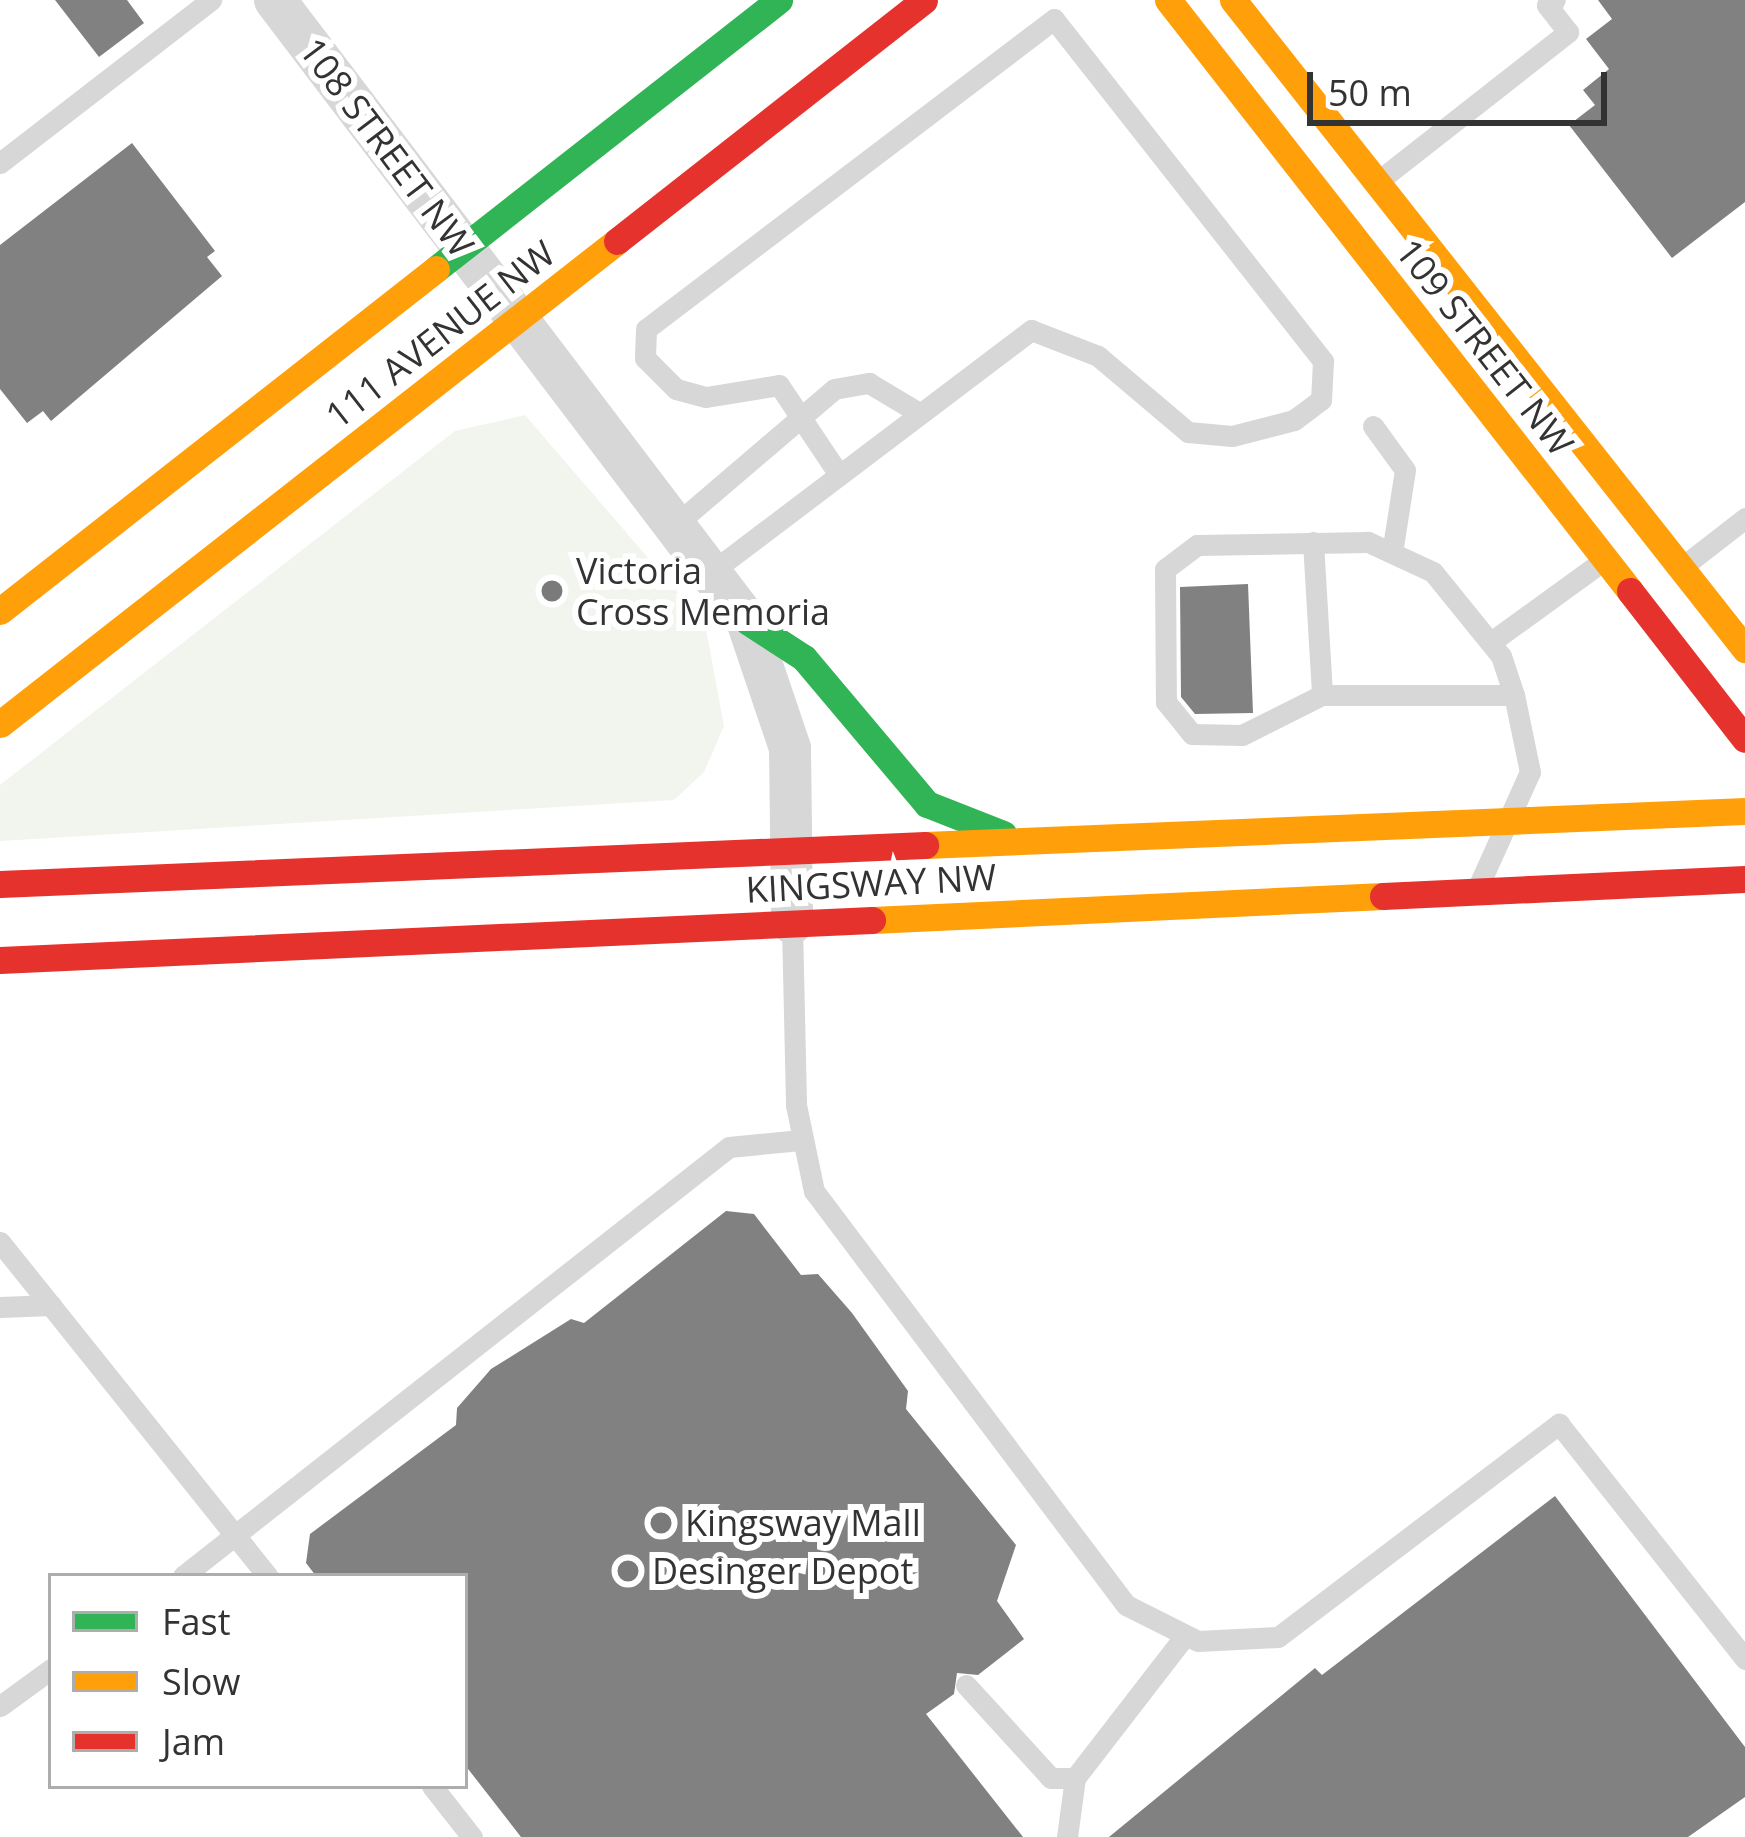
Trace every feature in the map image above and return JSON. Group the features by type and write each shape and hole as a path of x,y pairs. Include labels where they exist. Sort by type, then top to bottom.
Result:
{"main road":[{"name":"111 AVENUE NW","path":"0,611 779,0"},
{"name":"111 AVENUE NW","path":"0,724 924,0"},
{"name":"109 STREET NW","path":"1168,0 1745,739"},
{"name":"109 STREET NW","path":"1233,0 1259,18 1377,182 1745,649"},
{"path":"747,621 804,658 927,804 1026,842"},
{"name":"KINGSWAY NW","path":"0,884 1745,811"},
{"name":"KINGSWAY NW","path":"0,960 1745,879"}],"street":[{"name":"108 STREET NW","path":"275,0 747,621 790,748 792,923"}],"lane":[{"path":"0,164 211,0"},
{"path":"1377,182 1568,32 1547,5 1555,0"},
{"path":"710,573 838,473 916,411 1031,331 1098,356 1188,432 1232,436 1294,420 1326,389 1323,361 1054,19 646,329 645,358 676,389 706,397 779,385 838,473"},
{"path":"675,525 801,419 853,382 916,411"},
{"path":"1372,426 1405,470 1394,547"},
{"path":"1681,568 1745,518"},
{"path":"1312,542 1322,695"},
{"path":"1475,893 1530,772 1514,694 1491,642 1433,572 1394,547 1312,542 1182,552 1165,568 1161,625 1170,716 1192,734 1242,735 1322,695 1514,694"},
{"path":"1491,642 1605,559"},
{"path":"792,923 801,1140 842,1235 1068,1537 1126,1605 1184,1637 1261,1640 1320,1613 1559,1424 1745,1659"},
{"path":"188,1573 729,1147 801,1140"},
{"path":"0,1241 266,1573"},
{"path":"0,1307 51,1305"},
{"path":"1067,1837 1075,1778 1184,1637"},
{"path":"0,1706 48,1671"},
{"path":"966,1684 1051,1778 1075,1778"},
{"path":"434,1789 472,1837"}],"shaded area":[{"path":"525,415 705,624 724,726 704,772 674,800 0,841 0,785 455,431"}],"building":[{"path":"55,0 127,0 144,23 99,57"},
{"path":"1598,0 1745,0 1745,202 1672,258 1569,125 1595,105 1583,90 1609,69 1586,39 1612,19"},
{"path":"132,143 215,251 207,257 222,276 51,421 43,411 27,423 0,389 0,245"},
{"path":"1248,584 1253,713 1195,714 1181,697 1180,587"},
{"name":"Kingsway Mall","path":"726,1211 754,1214 801,1275 818,1274 852,1313 908,1391 906,1409 1016,1545 997,1601 1024,1639 978,1675 957,1673 954,1694 926,1714 1023,1837 521,1837 468,1769 468,1573 314,1573 306,1563 310,1534 456,1425 457,1408 491,1369 571,1319 584,1323"},
{"path":"1555,1496 1745,1747 1745,1797 1688,1837 1109,1837 1315,1668 1322,1675"}],"traffic: fast":[{"path":"436,269 779,0"},
{"path":"747,621 804,658 927,804 1003,834"}],"traffic: slow":[{"path":"1168,0 1630,591"},
{"path":"1233,0 1745,649"},
{"path":"0,724 617,241"},
{"path":"0,611 436,269"},
{"path":"925,845 1745,811"},
{"path":"872,920 1383,896"}],"traffic: jam":[{"path":"617,241 924,0"},
{"path":"1630,591 1745,739"},
{"path":"0,884 925,845"},
{"path":"1383,896 1745,879"},
{"path":"0,960 872,920"}],"place":[{"name":"Victoria Cross Memoria","path":"552,591"},
{"name":"Kingsway Mall","path":"661,1523"},
{"name":"Desinger Depot","path":"628,1571"}]}
